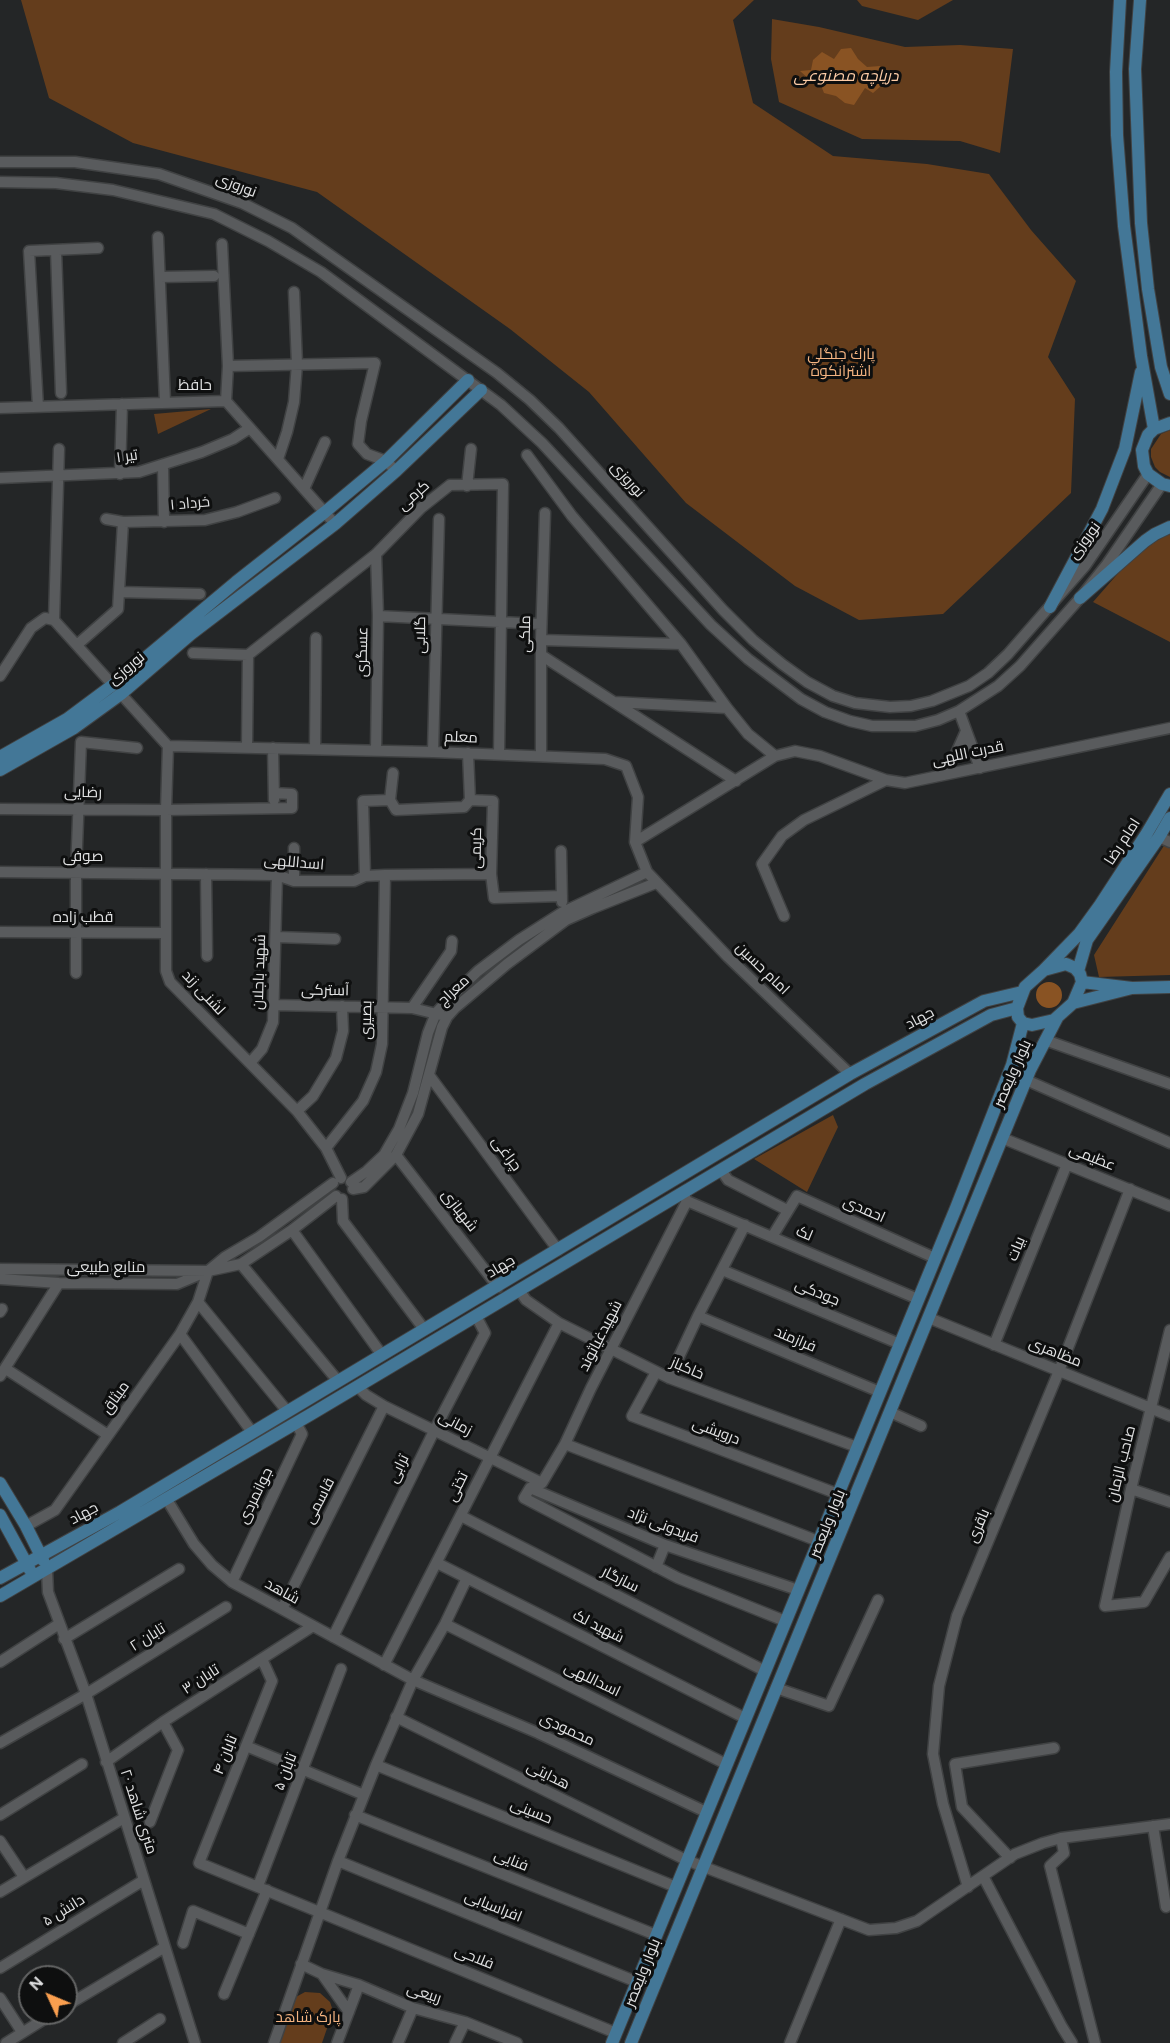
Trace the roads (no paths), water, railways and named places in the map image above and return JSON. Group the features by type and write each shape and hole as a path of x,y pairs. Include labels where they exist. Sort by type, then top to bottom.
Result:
{"main road":[{"path":"1120,0 1116,72 1117,135 1124,226 1141,356 1154,429"},
{"path":"1140,0 1135,69 1136,143 1141,223 1148,289 1169,388"},
{"path":"1050,607 1102,509 1125,449 1140,386 1141,356"},
{"name":"نوروزی","path":"0,770 74,728 236,582 325,513 386,461 468,380"},
{"name":"نوروزی","path":"0,757 117,689 191,634 335,524 396,471 481,390"},
{"path":"1166,485 1148,474 1144,466 1142,450 1148,435 1154,429 1170,423"},
{"path":"1080,598 1145,541 1170,527"},
{"name":"امام رضا","path":"1103,909 1170,794"},
{"name":"امام رضا","path":"1103,909 1165,840 1170,818"},
{"path":"1103,909 1044,970 1034,977 1022,992 1017,1008 1018,1017 1023,1023 1042,1024 1057,1018 1073,1003 1132,988 1170,987"},
{"path":"1073,1003 1087,940 1103,909"},
{"path":"1044,970 1066,964 1080,977 1132,988"},
{"name":"جهاد","path":"0,1578 120,1512 850,1074 984,1001 1022,992"},
{"path":"984,1001 991,1015"},
{"name":"جهاد","path":"0,1596 358,1387 636,1220 685,1197 721,1170 865,1084 991,1015 1017,1008"},
{"name":"بلوار ولیعصر","path":"632,2043 1028,1075 1057,1018"},
{"name":"بلوار ولیعصر","path":"614,2038 935,1258 1012,1065 1023,1023"},
{"path":"1012,1065 1028,1075"},
{"path":"756,1130 763,1145"},
{"path":"628,1207 636,1220"},
{"path":"874,1406 890,1412"},
{"path":"0,1482 26,1526 47,1569"},
{"path":"0,1515 33,1577"}],"street":[{"name":"نوروزی","path":"0,162 75,162 159,174 242,202 292,228 497,373 530,400 567,436 723,610 753,640 782,664 833,696 855,703 890,707 911,706 950,695 988,673 1008,654 1085,566 1148,474"},
{"name":"نوروزی","path":"0,182 56,183 113,190 214,214 268,240 321,272 501,405 542,443 711,625 747,659 801,699 850,722 872,726 915,726 959,711 998,686 1020,666 1080,598 1166,485"},
{"path":"158,237 165,402"},
{"path":"222,244 228,366 225,401"},
{"path":"38,407 29,251 98,248"},
{"path":"56,250 61,393"},
{"path":"160,277 214,276"},
{"path":"278,459 294,402 297,364 294,292"},
{"path":"399,329 411,313"},
{"path":"228,366 375,363 358,444 367,454 386,461 396,471"},
{"name":"حافظ","path":"0,408 225,401 335,524"},
{"path":"120,474 122,404"},
{"name":"تیر ۱","path":"0,478 139,472 202,452 233,439 250,428"},
{"path":"304,489 325,442"},
{"path":"54,620 59,448"},
{"path":"467,486 471,449"},
{"path":"527,455 572,516 681,644 748,734 775,756 635,842"},
{"path":"163,465 164,522"},
{"name":"کرمی","path":"248,655 376,554 422,508 450,485 503,484 500,754"},
{"name":"خرداد ۱","path":"105,519 123,522 205,520 237,512 275,498"},
{"name":"ملکی","path":"541,756 541,624 545,513"},
{"name":"گلابی","path":"433,752 439,519"},
{"path":"78,644 118,609 123,522"},
{"name":"عسگری","path":"376,554 378,616 376,750"},
{"path":"119,592 200,594"},
{"path":"378,616 541,624"},
{"path":"0,676 31,628 45,618 54,620 168,746"},
{"path":"315,749 316,638"},
{"path":"541,640 681,644"},
{"path":"193,653 248,655 247,747"},
{"path":"541,655 736,781"},
{"path":"614,702 727,708"},
{"path":"959,711 980,768"},
{"name":"قدرت اللهی","path":"775,756 795,751 807,753 886,780 905,783 1170,728"},
{"path":"938,776 954,758 966,731"},
{"path":"76,973 76,872 81,742 137,748"},
{"name":"معلم","path":"168,746 376,750 606,759 626,766 638,797 635,842 647,872 656,883"},
{"name":"لشنی زند","path":"168,746 166,971 170,982 297,1111 326,1148 344,1183 332,1188 339,1197 343,1221 424,1329"},
{"path":"273,747 274,809 292,808 292,794 274,793"},
{"path":"393,773 390,800 396,810 464,807 470,800 468,753"},
{"path":"784,916 762,864 782,836 804,820 886,780"},
{"path":"365,876 363,801 390,800"},
{"name":"کریمی","path":"470,800 493,801 491,874 494,898 562,896"},
{"name":"رضایی","path":"0,809 274,809"},
{"path":"294,848 294,881"},
{"path":"561,851 563,912"},
{"name":"صوفی","path":"0,872 166,873"},
{"name":"معراج","path":"344,1183 367,1171 384,1155 399,1129 413,1094 428,1033 478,971 519,940 563,912 647,872"},
{"name":"اسداللهی","path":"166,873 277,875 294,881 354,881 365,876 385,875 491,874"},
{"path":"206,874 207,956"},
{"name":"شهید باجلان","path":"250,1063 262,1049 273,1022 277,875"},
{"name":"بصیری","path":"326,1148 363,1101 376,1072 382,1044 385,875"},
{"name":"معراج","path":"344,1183 364,1187 396,1155 418,1114 441,1016 455,1008 507,964 566,920 656,883"},
{"name":"امام حسین","path":"656,883 728,957 850,1074"},
{"name":"قطب زاده","path":"0,932 166,933"},
{"path":"277,937 335,939"},
{"path":"411,1008 451,951 452,941"},
{"name":"آسترکی","path":"274,1005 411,1008 441,1016"},
{"path":"297,1111 313,1096 336,1058 343,1031 342,1006"},
{"path":"1045,1040 1170,1084"},
{"name":"چراغی","path":"429,1075 558,1250"},
{"path":"1028,1075 1170,1143"},
{"name":"عظیمی","path":"1002,1138 1170,1206"},
{"name":"شهبازی","path":"396,1155 498,1287"},
{"name":"بیات","path":"994,1344 1067,1164"},
{"path":"721,1170 728,1180 787,1210 772,1237"},
{"name":"منابع طبیعی","path":"0,1269 208,1271 225,1257 344,1183 350,1195 339,1197 241,1264 208,1271 177,1284 59,1283 0,1279"},
{"name":"باقری","path":"968,1887 943,1804 933,1754 939,1686 957,1616 1059,1371 1130,1189"},
{"name":"لک","path":"685,1197 918,1299"},
{"name":"شهید‌غیاثوند","path":"542,1483 566,1444 685,1197"},
{"name":"احمدی","path":"787,1210 797,1197 935,1258"},
{"path":"669,1378 745,1225"},
{"path":"292,1230 382,1355"},
{"path":"241,1264 338,1381"},
{"name":"جودکی","path":"722,1270 900,1344"},
{"name":"میثاق","path":"26,1526 55,1510 180,1334 198,1302 208,1271"},
{"path":"59,1283 3,1372 108,1435"},
{"name":"خاکباز","path":"519,1290 526,1300 559,1323 656,1372 857,1447"},
{"path":"198,1302 287,1411"},
{"name":"ترابی","path":"333,1637 485,1333 476,1316"},
{"name":"فرازمند","path":"698,1316 880,1392"},
{"name":"مظاهری","path":"929,1318 1170,1416"},
{"name":"تختی","path":"384,1665 559,1323"},
{"name":"صاحب الزمان","path":"1170,1330 1105,1606 1144,1602 1170,1557"},
{"path":"180,1334 252,1432"},
{"name":"درویشی","path":"656,1372 632,1416 838,1494"},
{"name":"زمانی","path":"358,1387 384,1406 542,1483"},
{"name":"قاسمی","path":"282,1609 384,1406"},
{"path":"890,1412 921,1426"},
{"name":"جوانمردی","path":"232,1582 302,1434 296,1423"},
{"path":"566,1444 818,1542"},
{"name":"فریدونی نژاد","path":"656,1567 524,1498 530,1488 666,1545 798,1590"},
{"path":"1131,1489 1170,1502"},
{"name":"شاهد","path":"166,1498 194,1544 212,1565 232,1582 413,1680"},
{"name":"سازگار","path":"461,1516 765,1671"},
{"path":"666,1545 656,1567 785,1621"},
{"name":"شهید لک","path":"437,1563 745,1718"},
{"name":"۲۰ متری شاهد","path":"47,1569 48,1592 86,1694 195,2043"},
{"path":"64,1639 178,1569"},
{"name":"۲۰ متری شاهد","path":"33,1577 48,1592"},
{"path":"274,2043 338,1860 376,1765 413,1680 467,1578"},
{"path":"776,1688 829,1706 878,1600"},
{"name":"تابان ۲","path":"0,1743 86,1694 226,1607"},
{"path":"0,1662 59,1624"},
{"name":"اسداللهی","path":"444,1624 726,1764"},
{"name":"تابان ۳","path":"106,1762 163,1722 313,1626"},
{"name":"تابان ۴","path":"199,1863 272,1681 262,1659"},
{"name":"تابان ۵","path":"224,1994 249,1934 262,1888 302,1771 342,1669"},
{"name":"محمودی","path":"413,1680 538,1733 706,1812"},
{"name":"هدایتی","path":"396,1718 686,1860 869,1930 896,1928 917,1921 1010,1858 1043,1843 1061,1838 1170,1824"},
{"path":"150,1822 178,1750 163,1722"},
{"path":"246,1746 364,1795"},
{"path":"1010,1858 962,1807 955,1764 1054,1748"},
{"path":"0,1815 82,1764"},
{"name":"حسینی","path":"376,1765 676,1887"},
{"name":"فنایی","path":"356,1815 656,1935"},
{"path":"0,1892 124,1818"},
{"path":"1153,1826 1166,1907"},
{"path":"1061,1838 1064,1853 1050,1866 1095,2043"},
{"path":"0,1841 24,1877"},
{"name":"افراسیابی","path":"338,1860 637,1982"},
{"name":"فلاحی","path":"199,1863 320,1911 614,2038"},
{"path":"983,1876 1072,2043"},
{"name":"دانش ۵","path":"0,1968 144,1880"},
{"path":"183,1943 193,1911 249,1934"},
{"path":"790,2043 841,1919"},
{"path":"78,1999 165,1947"},
{"path":"303,1959 322,1974 349,2012"},
{"name":"ربیعی","path":"322,1974 359,1985 413,2008 465,2022 517,2043"},
{"path":"337,2043 359,1985"},
{"path":"0,1998 22,2032"},
{"path":"398,2043 413,2008"},
{"path":"123,2043 160,2019"},
{"path":"455,2043 465,2022"},
{"path":"6,2043 34,2025"}],"water":[{"name":"دریاچه مصنوعی","path":"851,48 867,67 880,66 890,78 873,93 865,88 854,105 824,93 820,83 810,80 800,71 811,70 813,60 822,52 834,59 841,49"},
{"path":"1049,982 1058,986 1062,995 1058,1004 1049,1008 1040,1004 1036,995 1040,986"}],"park label":[{"name":"پارك جنگلي اشترانكوه","path":"841,364"},
{"name":"پارک شاهد","path":"308,2018"}]}
